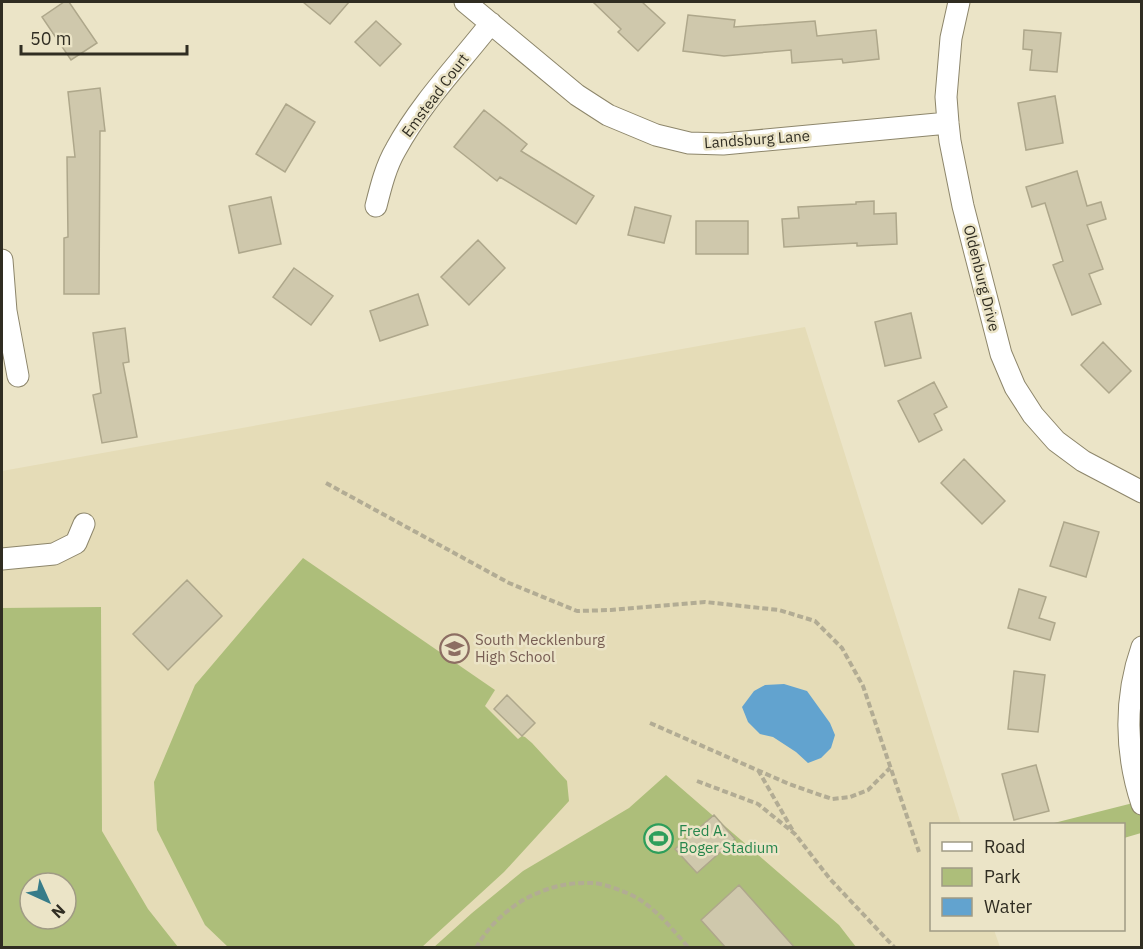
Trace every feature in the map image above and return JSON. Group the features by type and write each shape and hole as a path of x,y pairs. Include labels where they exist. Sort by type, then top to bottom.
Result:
{"street":[{"name":"Landsburg Lane","path":"465,2 577,95 608,115 657,135 689,142 723,144 948,123"},
{"name":"Oldenburg Drive","path":"958,2 951,38 946,97 948,123 969,229 1001,354 1015,387 1033,415 1056,441 1083,461 1142,492"},
{"name":"Emstead Court","path":"375,206 395,150 416,116 491,23"},
{"path":"2,260 6,311 18,376"},
{"path":"2,559 54,554 76,543 84,524"},
{"path":"1142,647 1131,683 1128,719 1130,758 1142,804"}],"path":[{"path":"326,483 509,583 577,611 705,602 778,610 815,621 842,648 863,686 919,852"},
{"path":"650,723 789,784 831,799 850,797 868,790 891,768"},
{"path":"757,770 795,834 830,879 895,948"},
{"path":"697,781 758,804 795,834"},
{"path":"476,948 484,934 504,913 527,897 560,884 593,883 628,893 655,911 688,948"}],"shaded area":[{"name":"South Mecklenburg High School","path":"805,327 961,823 930,823 930,931 994,931 1000,947 2,948 2,471"}],"green space":[{"path":"303,558 495,690 485,706 518,739 522,736 532,743 567,781 569,801 504,872 422,947 228,947 205,925 157,830 154,782 195,685"},
{"path":"101,607 102,831 148,909 178,947 2,947 2,608"},
{"name":"Fred A. Boger Stadium","path":"666,775 839,925 856,947 433,948 523,871 629,808"},
{"path":"1141,801 1141,833 1125,838 1125,823 1054,823"}],"water":[{"path":"784,684 807,691 830,723 835,735 831,748 821,758 808,763 773,737 760,734 748,722 742,707 754,691 765,685"}],"building":[{"path":"64,2 69,2 97,43 71,60 42,17"},
{"path":"303,2 349,2 330,24"},
{"path":"593,2 642,2 665,23 638,51 618,32 621,29"},
{"path":"688,15 735,20 734,27 815,21 817,36 876,30 879,59 843,63 842,59 792,63 791,50 724,56 683,51"},
{"path":"376,21 401,44 380,66 355,42"},
{"path":"1024,30 1061,33 1057,72 1030,70 1032,50 1023,49"},
{"path":"100,88 105,131 100,131 99,294 64,294 64,238 68,237 67,157 75,157 68,92"},
{"path":"1055,96 1063,143 1026,150 1018,103"},
{"path":"286,104 315,122 285,172 256,154"},
{"path":"484,110 527,144 521,151 594,196 576,224 500,177 497,181 454,147"},
{"path":"1077,171 1087,206 1101,202 1106,219 1087,225 1103,269 1089,274 1101,304 1072,315 1053,265 1063,261 1045,203 1032,207 1026,187"},
{"path":"271,197 281,244 239,253 229,206"},
{"path":"874,201 874,214 896,213 897,244 857,246 857,243 784,247 782,219 799,218 798,207"},
{"path":"635,207 671,216 664,243 628,235"},
{"path":"696,221 748,221 748,254 696,254"},
{"path":"478,240 505,268 469,305 441,277"},
{"path":"294,268 333,296 311,325 273,297"},
{"path":"418,294 428,325 380,341 370,311"},
{"path":"911,313 921,358 885,366 875,322"},
{"path":"125,328 129,362 123,363 137,437 102,443 93,395 101,393 93,333"},
{"path":"1103,342 1131,371 1109,393 1081,365"},
{"path":"934,382 947,407 934,414 942,430 919,442 898,401"},
{"path":"964,459 1005,501 982,524 941,483"},
{"path":"1064,522 1099,532 1086,577 1050,566"},
{"path":"187,580 222,616 168,670 133,634"},
{"path":"1019,589 1046,597 1039,618 1055,623 1050,640 1008,628"},
{"path":"1014,671 1045,675 1038,732 1008,729"},
{"path":"507,695 535,723 522,736 494,709"},
{"path":"1036,765 1049,811 1014,820 1002,774"},
{"path":"714,815 735,839 697,873 675,849"},
{"path":"739,885 795,948 726,948 701,920"}],"place":[{"name":"South Mecklenburg High School","path":"454,648"},
{"name":"Fred A. Boger Stadium","path":"658,839"}]}
